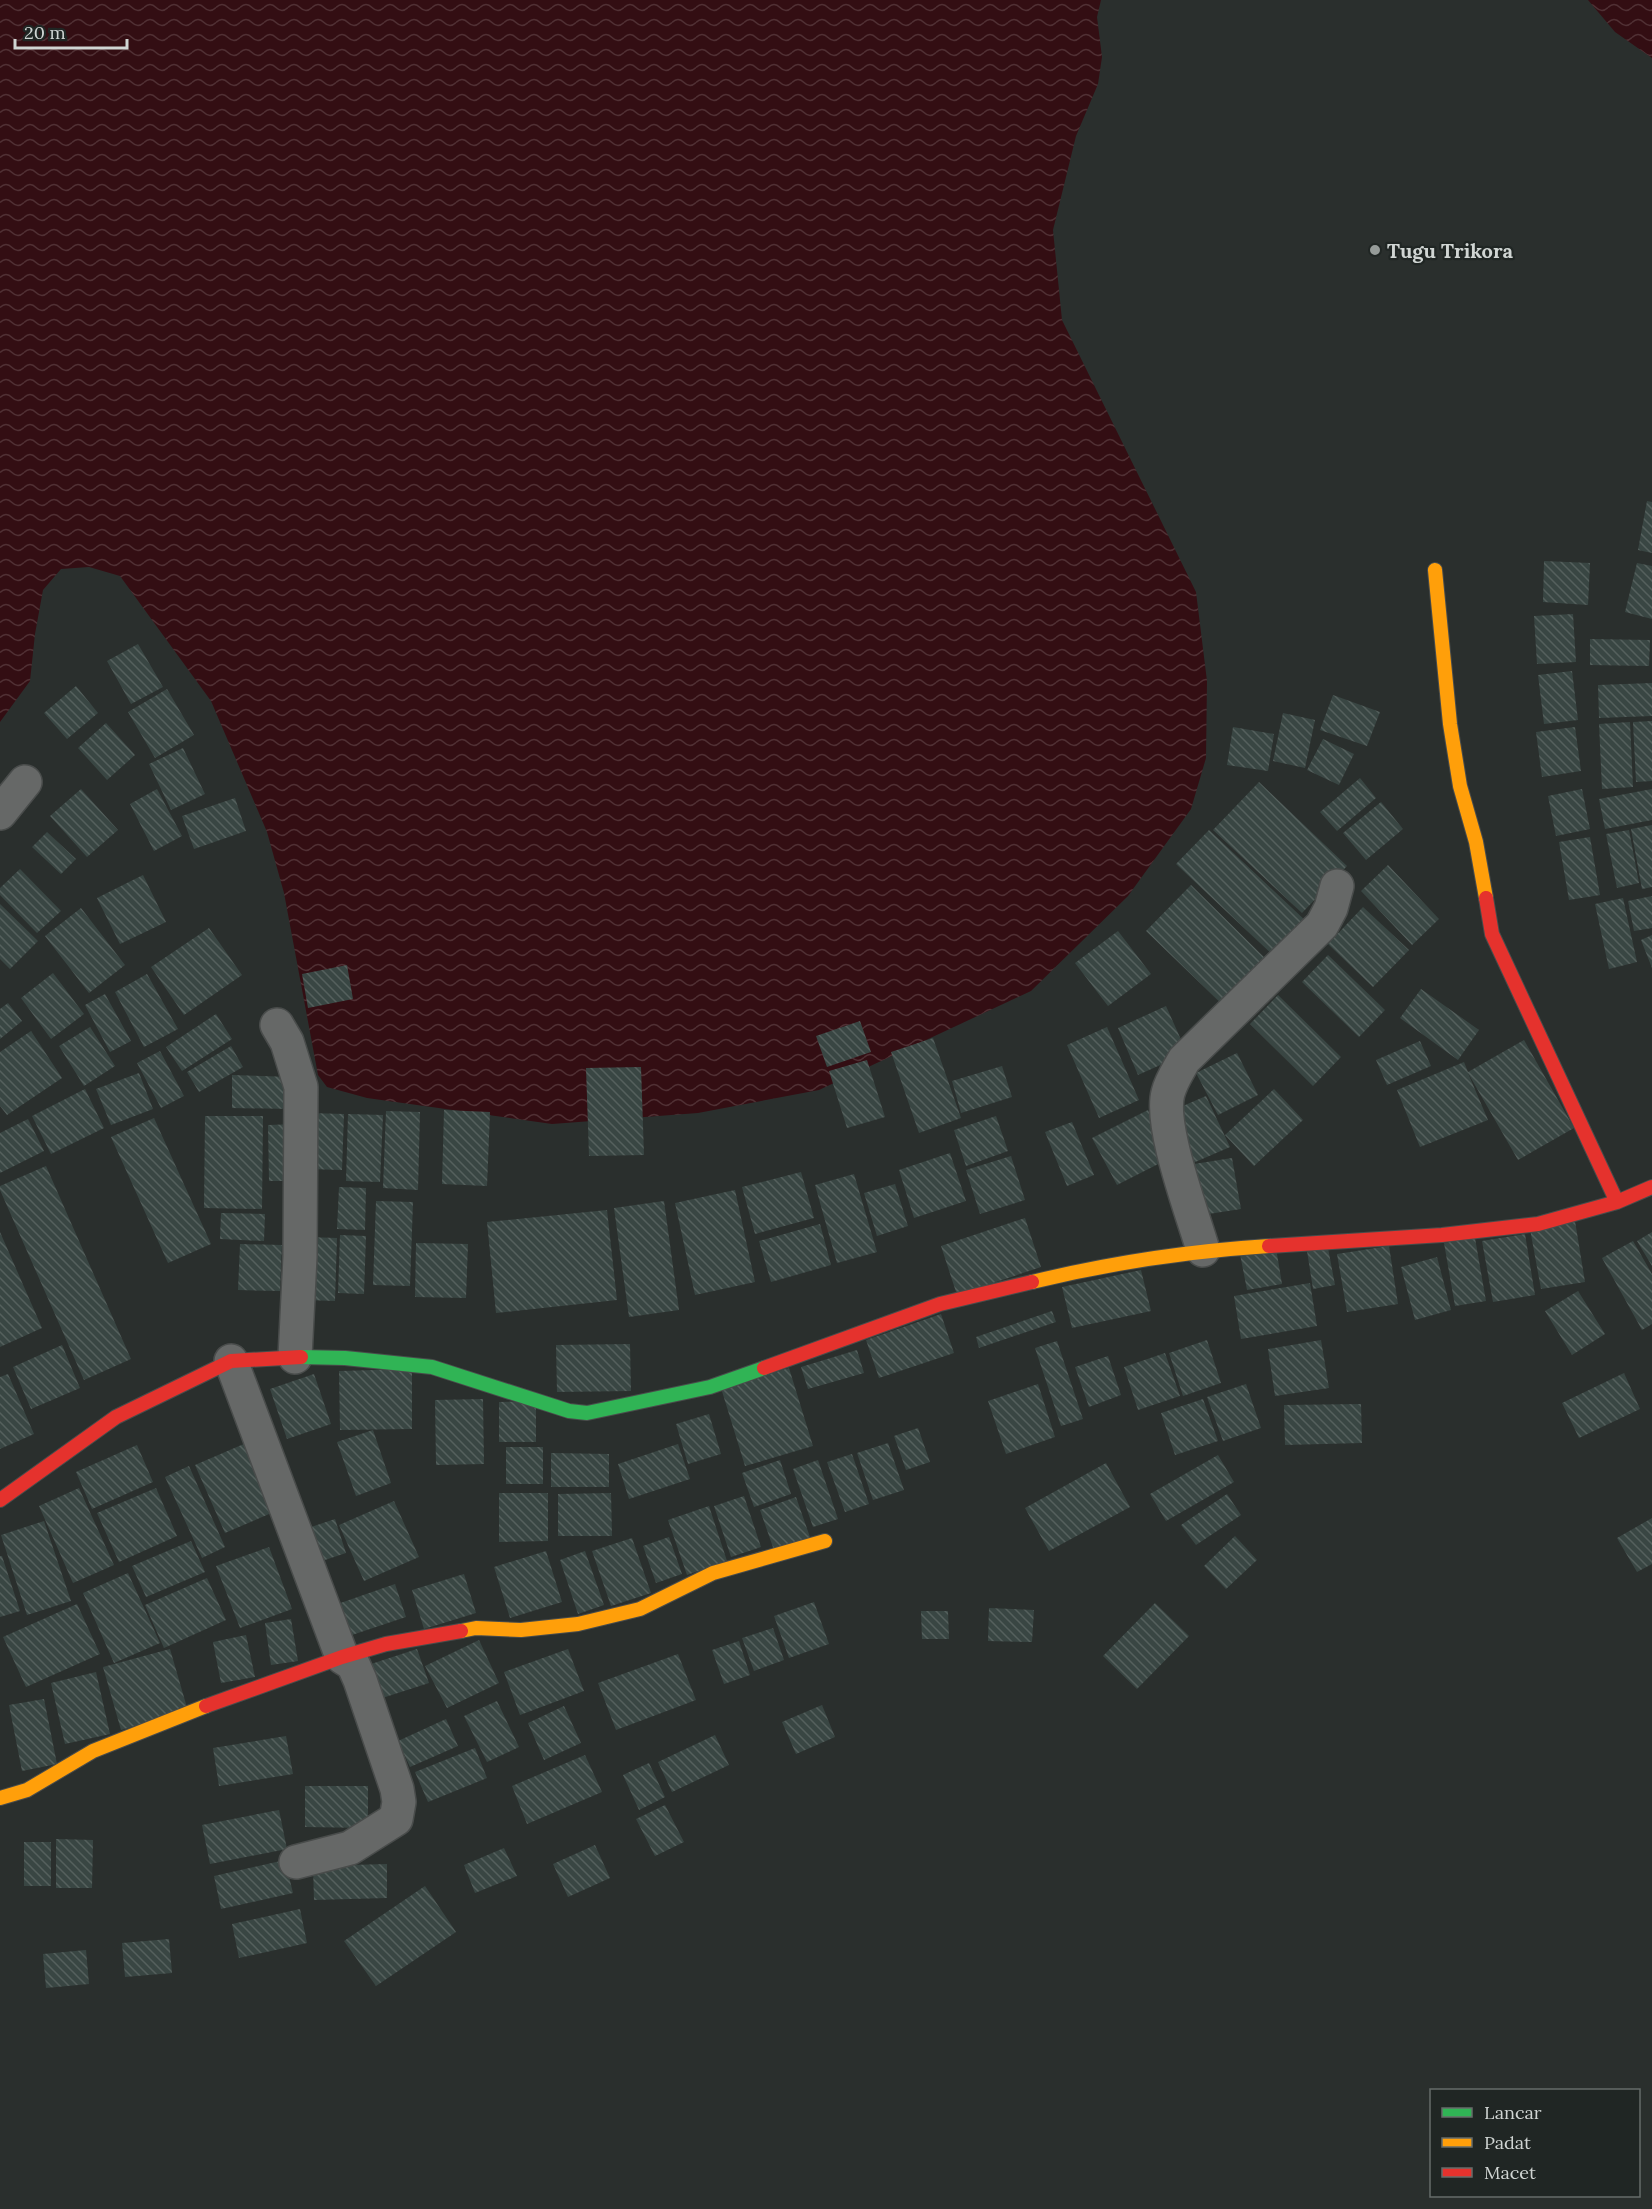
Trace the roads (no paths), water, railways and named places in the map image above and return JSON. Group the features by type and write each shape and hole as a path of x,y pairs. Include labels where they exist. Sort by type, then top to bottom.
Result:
{"street":[{"path":"1435,570 1455,755 1460,786 1476,842 1492,934 1617,1202"},
{"path":"0,813 25,782"},
{"path":"1203,1250 1168,1132 1167,1095 1184,1060 1322,925 1331,908 1336,886"},
{"path":"277,1025 287,1042 301,1087 300,1257 295,1357"},
{"path":"0,1500 116,1417 231,1361 295,1357 345,1358 432,1367 569,1411 587,1413 710,1387 940,1304 1085,1269 1203,1250 1442,1235 1539,1224 1617,1202 1652,1187"},
{"path":"231,1361 342,1657 353,1664 360,1680 397,1789 396,1819 350,1848 296,1862"},
{"path":"0,1798 27,1790 93,1751 198,1709 342,1657 386,1644 476,1628 521,1630 578,1624 640,1609 713,1573 825,1541"}],"water":[{"path":"0,0 1101,0 1097,17 1102,57 1098,84 1076,136 1053,230 1062,320 1196,592 1207,681 1206,758 1191,809 1128,896 1031,991 819,1090 698,1113 552,1124 367,1098 327,1087 318,1075 284,893 267,832 211,701 120,576 89,567 61,569 43,590 30,681 0,722"},
{"path":"1588,0 1652,0 1652,58 1615,32"}],"place":[{"name":"Tugu Trikora","path":"1375,250"}]}
